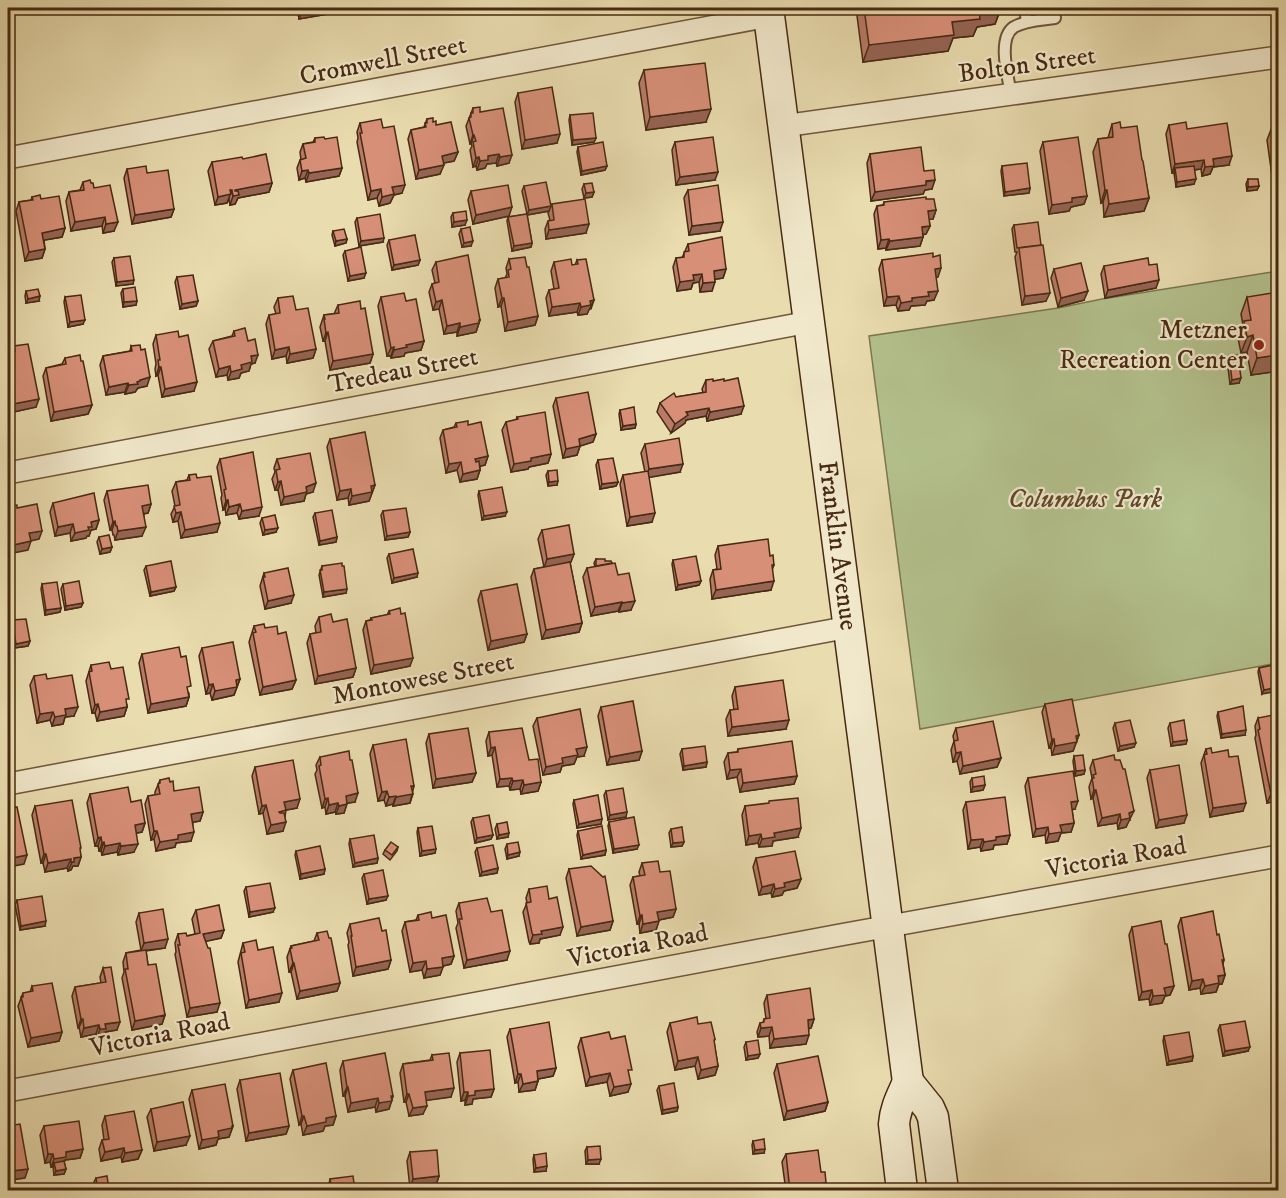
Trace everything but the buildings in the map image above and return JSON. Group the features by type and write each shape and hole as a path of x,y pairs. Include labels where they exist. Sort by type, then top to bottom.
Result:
{"main road":[{"name":"Franklin Avenue","path":"769,12 908,1082"},
{"path":"902,1191 894,1124 895,1113 908,1082 933,1117 943,1191"}],"street":[{"name":"Cromwell Street","path":"8,158 769,12"},
{"name":"Bolton Street","path":"783,126 1278,57"},
{"name":"Tredeau Street","path":"8,473 809,322"},
{"name":"Montowese Street","path":"8,784 849,627"},
{"name":"Victoria Road","path":"8,1091 1278,856"}],"lane":[{"path":"1024,8 1026,22"},
{"path":"1011,94 1005,54 1007,36 1012,28 1026,22 1055,18 1054,8"}],"green space":[{"name":"Columbus Park","path":"1278,271 1278,663 920,729 869,336 1058,308"}],"place":[{"name":"Metzner Recreation Center","path":"1259,345"}]}
